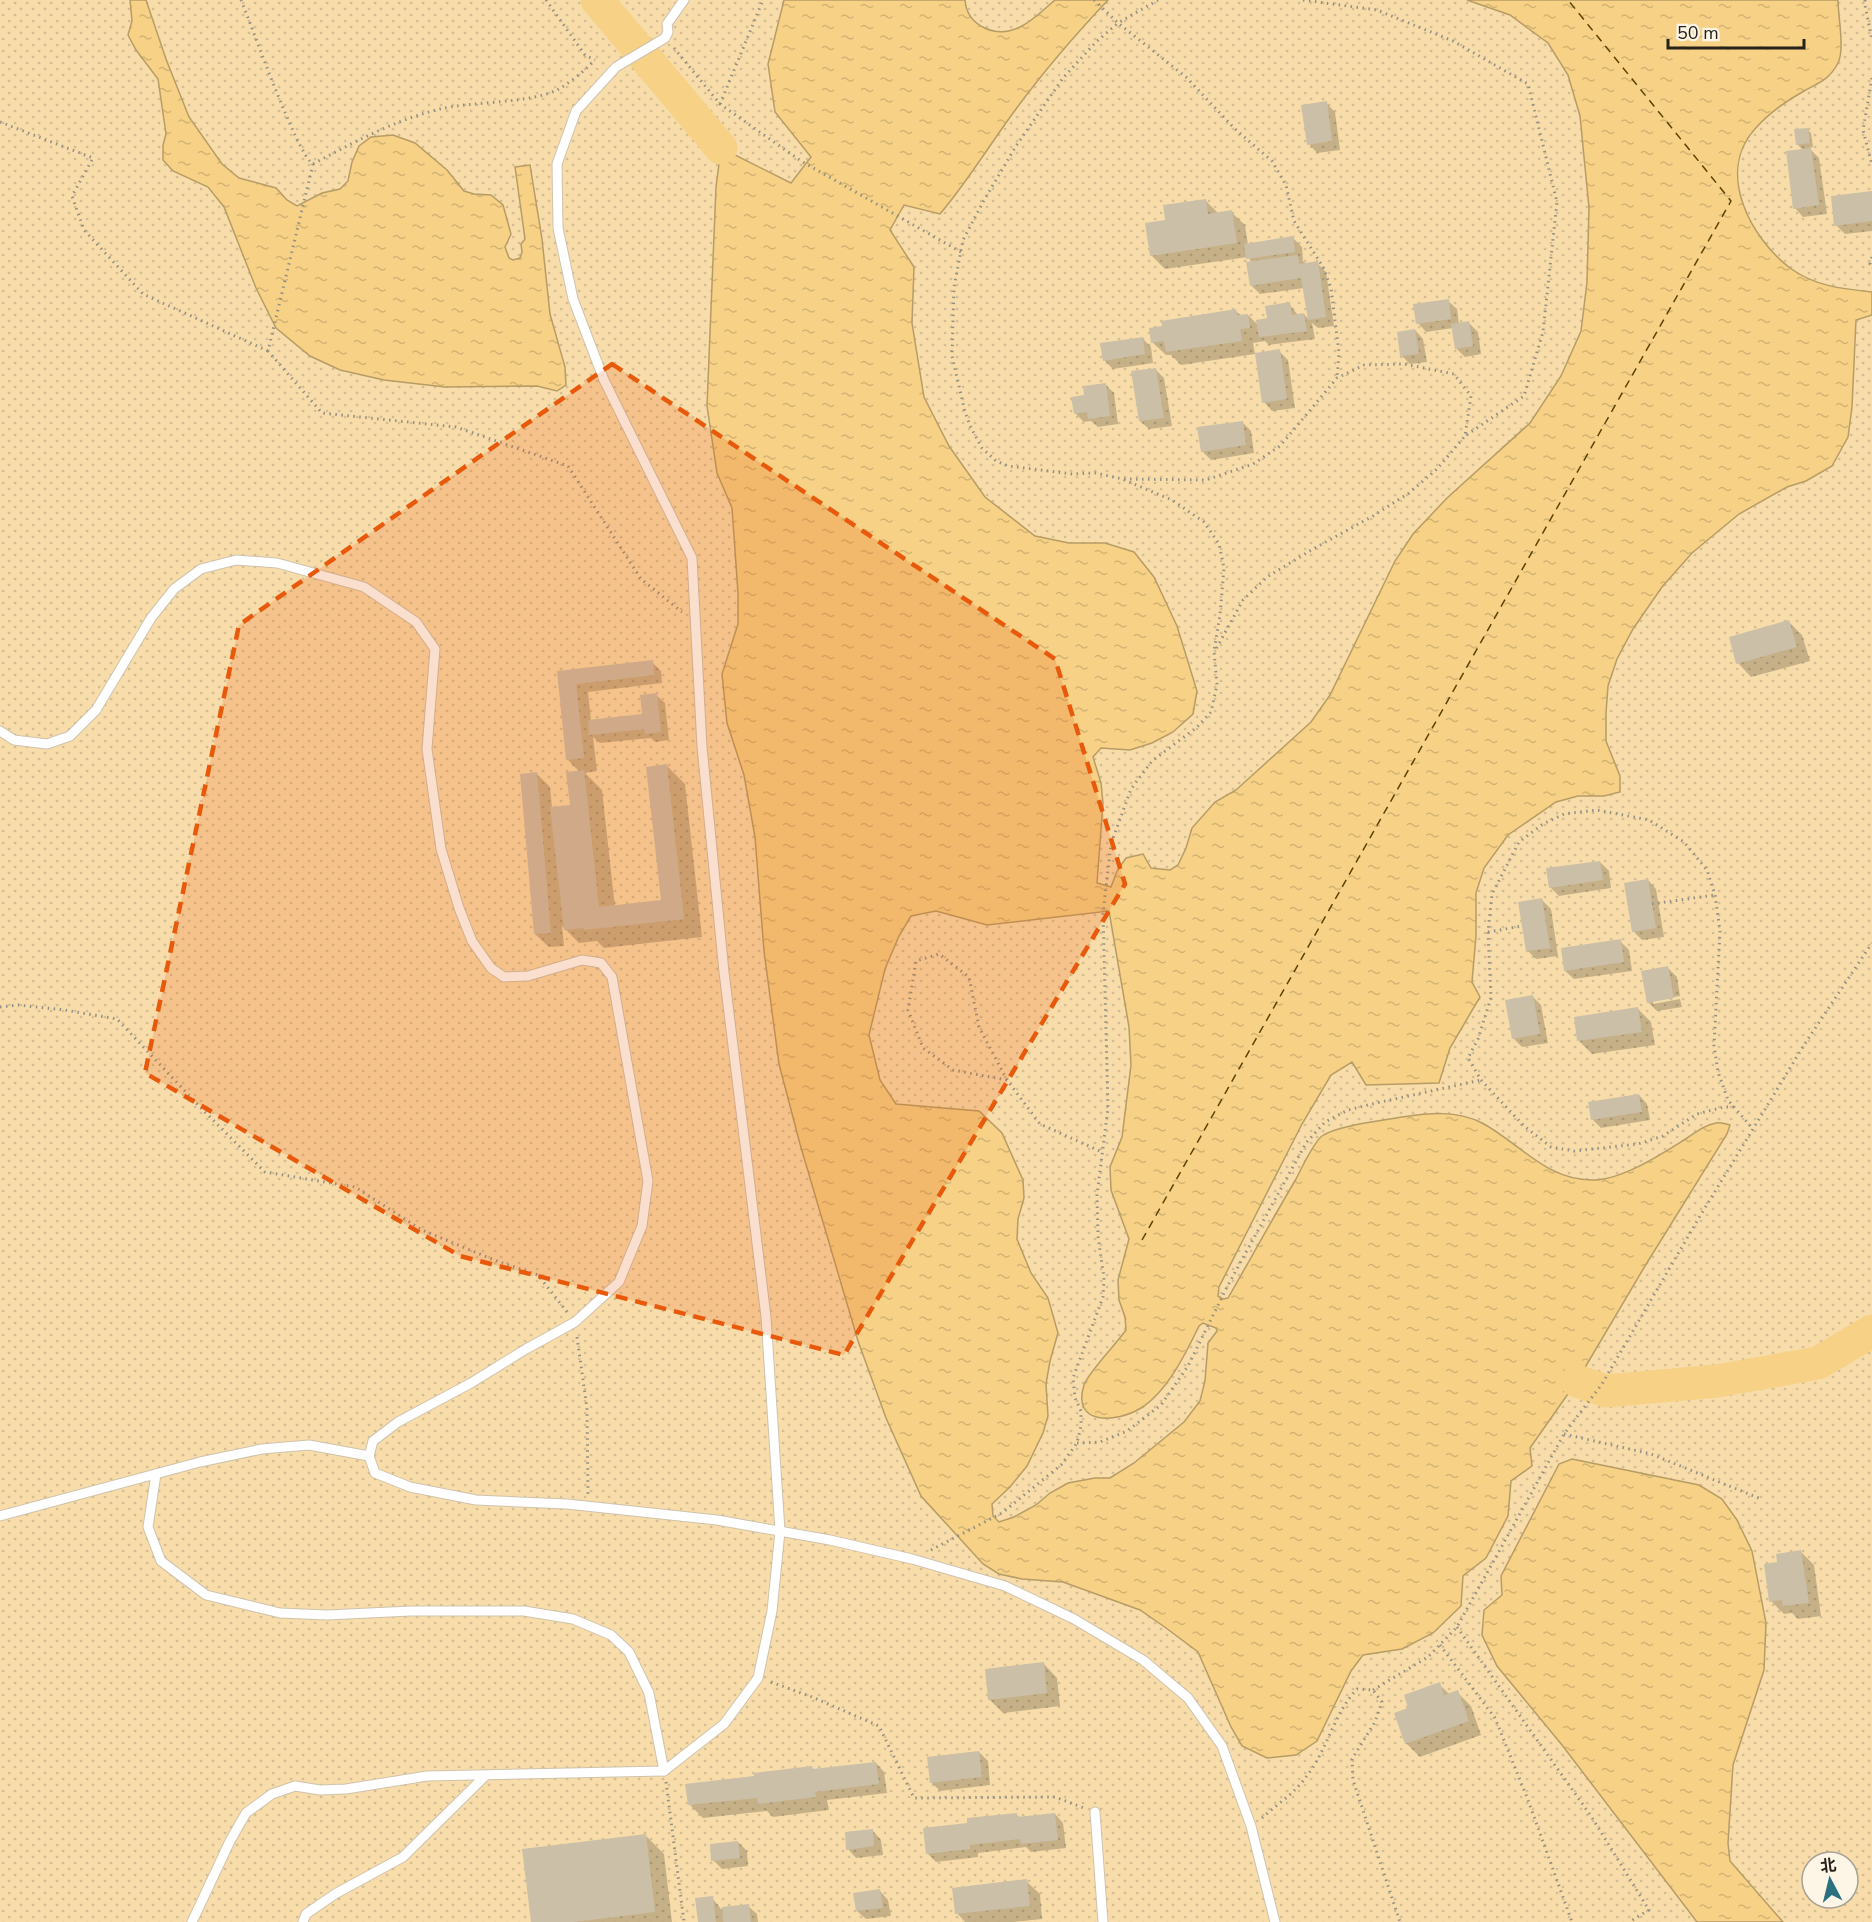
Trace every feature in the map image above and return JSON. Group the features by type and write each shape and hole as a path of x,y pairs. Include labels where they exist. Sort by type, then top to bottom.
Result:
{"lane":[{"path":"192,1922 230,1841 246,1813 272,1794 295,1786 320,1790 346,1789 427,1776 664,1771 724,1724 758,1678 772,1611 780,1531 766,1317 724,972 702,747 692,558 604,380 573,299 558,228 557,164 576,111 616,67 665,38 668,32 667,24 684,0"},
{"path":"0,731 14,740 47,744 70,736 96,710 152,618 174,589 201,569 236,560 277,563 364,586 416,622 435,649 427,749 441,849 472,941 491,968 504,977 528,976 582,960 601,963 612,977 648,1181 642,1226 619,1282 575,1322 471,1383 398,1422 373,1441 369,1456 375,1473 410,1487 476,1500 588,1506 717,1520 830,1540 912,1559 1005,1586 1074,1619 1143,1660 1188,1698 1222,1746 1251,1826 1275,1922"},
{"path":"0,1516 201,1462 262,1449 309,1445 369,1456"},
{"path":"156,1474 148,1527 160,1562 206,1594 280,1613 327,1616 411,1611 524,1611 573,1619 611,1635 629,1652 649,1693 664,1771"},
{"path":"303,1922 306,1914 335,1894 403,1857 485,1776"},
{"path":"1095,1812 1103,1922"}],"path":[{"path":"242,0 295,137 308,161 313,164"},
{"path":"268,351 313,164 360,138 407,120 440,109 537,96 557,90 582,73 595,60 585,55 546,0"},
{"path":"720,104 763,0"},
{"path":"1094,0 1118,23 1186,77 1235,129 1272,161 1286,185 1294,221 1323,267 1331,288 1339,353 1337,378"},
{"path":"912,1559 994,1517 1017,1501 1061,1465 1077,1443 1082,1426 1074,1378 1103,1298 1104,1278 1098,1236 1097,1195 1108,1108 1102,913 1111,844 1131,789 1152,760 1196,728 1211,712 1217,686 1214,651 1224,568 1219,544 1204,522 1173,500 1122,479 1096,473 1073,474 1008,466 996,461 981,448 971,428 952,356 954,287 963,240 983,201 1022,136 1063,78 1096,42 1118,23 1158,0"},
{"path":"1214,651 1243,600 1267,578 1409,493 1437,470 1465,436 1524,396 1544,332 1557,202 1528,84 1453,41 1377,10 1303,0"},
{"path":"1865,0 1864,5 1872,40"},
{"path":"665,38 720,104 801,161 961,252"},
{"path":"1872,78 1863,130 1872,165"},
{"path":"0,122 93,158 72,196 84,230 143,294 268,351 322,413 456,427 568,466 641,579 695,623"},
{"path":"1872,257 1870,264 1872,265"},
{"path":"1122,479 1206,480 1253,464 1281,446 1337,378 1364,365 1404,364 1454,374 1470,396 1465,436"},
{"path":"1734,1107 1724,1107 1697,1114 1663,1136 1638,1144 1574,1151 1551,1147 1524,1126 1480,1080 1468,1058 1478,1039 1491,998 1488,932 1492,894 1519,842 1543,824 1564,814 1597,810 1649,820 1684,842 1707,870 1715,896 1720,931 1714,1046 1718,1072 1728,1100 1753,1129"},
{"path":"1652,904 1715,896"},
{"path":"1488,932 1522,926"},
{"path":"1251,1826 1306,1778 1324,1748 1348,1698 1356,1689 1373,1690 1428,1657 1457,1628 1564,1434 1596,1394 1804,1045 1872,943"},
{"path":"1007,1080 953,1070 923,1048 908,1010 916,961 939,954 969,977 979,1027 1007,1080 1040,1124 1102,1152"},
{"path":"0,1007 18,1005 117,1019 265,1172 355,1187 422,1230 494,1260 538,1275 575,1322 587,1408 588,1506"},
{"path":"1077,1443 1100,1442 1127,1431 1161,1405 1188,1366 1306,1143 1325,1122 1348,1110 1480,1080"},
{"path":"1564,1434 1652,1454 1761,1499"},
{"path":"1457,1628 1591,1816 1649,1910 1629,1922"},
{"path":"1440,1645 1495,1718 1528,1800 1572,1922"},
{"path":"758,1678 812,1697 879,1726 914,1798 1055,1797 1095,1812"},
{"path":"1373,1690 1382,1702 1375,1722 1352,1759 1353,1780 1400,1922"},
{"path":"664,1771 684,1922"}],"highlighted area":[{"path":"612,364 1055,659 1125,884 844,1355 460,1256 145,1073 239,625"}],"shaded area":[{"path":"0,0 1872,0 1872,1922 0,1922"}],"water":[{"path":"130,0 146,0 189,117 222,164 239,178 276,188 287,200 297,206 322,193 340,189 348,181 352,162 359,146 371,137 393,135 415,143 447,170 464,191 491,195 503,205 511,234 505,247 509,258 513,260 520,258 521,244 525,239 515,167 530,165 542,239 550,314 565,367 566,385 557,391 537,386 445,387 384,380 340,370 310,356 276,328 256,288 224,207 208,187 173,171 163,160 166,134 158,79 136,50 128,35 132,21"},
{"path":"784,0 965,0 971,17 977,23 984,28 1000,32 1018,28 1033,19 1055,0 1108,0 1038,81 940,214 904,205 890,230 914,267 912,323 924,397 949,446 985,497 1035,536 1069,543 1105,543 1134,552 1154,577 1177,626 1197,691 1193,714 1173,732 1152,743 1130,750 1101,748 1093,757 1101,783 1103,803 1097,883 1111,887 1117,871 1126,858 1143,854 1151,868 1170,870 1178,865 1192,828 1215,802 1236,790 1311,722 1330,695 1395,561 1413,534 1447,498 1530,423 1561,376 1581,331 1587,282 1589,208 1580,116 1568,75 1548,43 1510,15 1467,0 1838,0 1841,41 1840,57 1835,69 1828,77 1784,104 1754,130 1743,147 1738,166 1738,185 1751,223 1776,255 1790,268 1819,283 1872,292 1872,315 1856,320 1852,407 1848,437 1832,466 1806,481 1787,487 1739,514 1692,553 1662,587 1633,629 1617,659 1608,686 1606,741 1620,776 1620,792 1604,796 1578,796 1556,802 1508,835 1484,868 1476,893 1476,936 1472,982 1480,997 1450,1048 1439,1083 1366,1085 1352,1062 1331,1075 1302,1124 1219,1287 1218,1296 1223,1299 1228,1298 1315,1144 1329,1132 1422,1114 1453,1114 1472,1119 1496,1131 1547,1168 1577,1179 1594,1180 1629,1171 1707,1126 1718,1123 1730,1125 1727,1134 1577,1381 1530,1448 1532,1466 1511,1481 1508,1516 1486,1558 1463,1576 1461,1606 1433,1633 1402,1649 1363,1655 1351,1671 1317,1741 1296,1755 1267,1758 1242,1746 1231,1727 1198,1652 1140,1610 1063,1582 1022,1579 999,1574 983,1564 921,1496 886,1418 858,1341 779,1064 764,951 755,837 744,775 727,723 722,674 738,624 738,593 732,508 717,473 707,406 716,187 721,148 791,183 811,157 775,112 768,64","holes":["936,911 987,925 1109,911 1129,1027 1131,1065 1122,1137 1110,1167 1111,1190 1129,1239 1118,1280 1119,1300 1125,1317 1126,1330 1086,1380 1082,1398 1084,1408 1099,1418 1120,1416 1141,1408 1167,1382 1182,1360 1199,1326 1203,1323 1216,1328 1217,1331 1208,1343 1205,1381 1200,1401 1184,1422 1134,1463 1110,1478 1068,1483 1050,1493 1036,1505 999,1522 993,1516 992,1504 1027,1466 1043,1433 1048,1416 1046,1384 1058,1333 1048,1298 1031,1273 1017,1239 1018,1219 1024,1198 1023,1180 1002,1133 979,1111 896,1104 880,1080 869,1035 885,969 899,936 911,916"]},
{"path":"1572,1459 1699,1485 1722,1499 1737,1520 1752,1551 1766,1623 1764,1670 1733,1765 1728,1843 1730,1861 1783,1922 1697,1922 1562,1745 1497,1666 1482,1635 1484,1610 1502,1595 1501,1576 1559,1464"}],"building":[{"path":"1327,101 1332,141 1307,145 1301,105"},
{"path":"1808,128 1810,143 1796,145 1794,129"},
{"path":"1811,148 1819,205 1793,209 1786,151"},
{"path":"1872,191 1872,221 1834,226 1831,196"},
{"path":"1206,199 1208,214 1232,210 1237,243 1150,256 1145,223 1165,220 1163,205"},
{"path":"1293,236 1295,252 1246,259 1244,244"},
{"path":"1298,255 1299,264 1318,261 1326,317 1308,320 1301,278 1250,286 1246,262"},
{"path":"1449,299 1451,319 1416,324 1413,304"},
{"path":"1290,302 1292,315 1304,313 1307,331 1259,337 1256,320 1267,318 1265,306"},
{"path":"1236,309 1237,315 1248,314 1250,328 1240,329 1242,341 1166,352 1164,341 1151,343 1149,328 1162,326 1161,321"},
{"path":"1469,321 1473,346 1455,349 1451,324"},
{"path":"1415,329 1419,354 1400,356 1397,332"},
{"path":"1143,337 1145,354 1103,361 1100,343"},
{"path":"1280,349 1287,399 1262,403 1255,353"},
{"path":"1156,368 1164,418 1139,421 1131,371"},
{"path":"1106,383 1110,416 1088,419 1087,412 1074,414 1071,397 1084,395 1083,386"},
{"path":"1243,421 1246,445 1201,452 1197,427"},
{"path":"1789,620 1797,647 1736,664 1729,637"},
{"path":"653,660 654,675 576,684 584,758 566,760 557,671"},
{"path":"657,693 661,732 645,734 644,729 589,735 588,720 642,714 640,695"},
{"path":"667,764 684,919 584,930 584,928 564,930 550,807 570,805 566,772 584,770 599,907 661,900 646,767"},
{"path":"537,772 551,933 534,934 520,774"},
{"path":"1600,861 1603,880 1549,888 1546,868"},
{"path":"1648,879 1656,928 1632,932 1624,883"},
{"path":"1542,898 1550,948 1526,951 1518,902"},
{"path":"1621,939 1624,962 1564,971 1561,948"},
{"path":"1668,966 1674,998 1647,1003 1641,971"},
{"path":"1533,995 1540,1034 1512,1039 1505,1000"},
{"path":"1638,1007 1642,1032 1577,1041 1574,1017"},
{"path":"1639,1094 1642,1112 1591,1120 1588,1102"},
{"path":"1801,1550 1809,1603 1783,1606 1782,1600 1769,1602 1764,1564 1777,1562 1776,1554"},
{"path":"1044,1662 1047,1693 988,1700 985,1669"},
{"path":"1440,1682 1444,1695 1458,1690 1469,1721 1405,1744 1394,1713 1408,1708 1404,1695"},
{"path":"979,1751 982,1777 930,1783 927,1757"},
{"path":"876,1762 879,1784 815,1792 816,1797 758,1804 757,1798 688,1805 685,1784 812,1766 813,1769"},
{"path":"1017,1813 1017,1817 1055,1813 1058,1840 1021,1844 1020,1839 970,1845 970,1849 926,1854 923,1828 967,1823 967,1818"},
{"path":"873,1829 874,1846 846,1850 845,1832"},
{"path":"646,1834 655,1912 574,1922 531,1922 522,1849"},
{"path":"738,1841 740,1858 711,1861 710,1844"},
{"path":"1027,1879 1030,1906 955,1914 952,1888"},
{"path":"880,1889 883,1908 856,1911 853,1893"},
{"path":"713,1896 716,1922 698,1922 695,1898"},
{"path":"749,1904 751,1922 723,1922 722,1907"}],"waterway":[{"path":"597,0 721,148"},
{"path":"1577,1381 1606,1391 1717,1381 1818,1363 1872,1331"}],"ferry route":[{"path":"1142,1240 1731,201 1568,0"}]}
